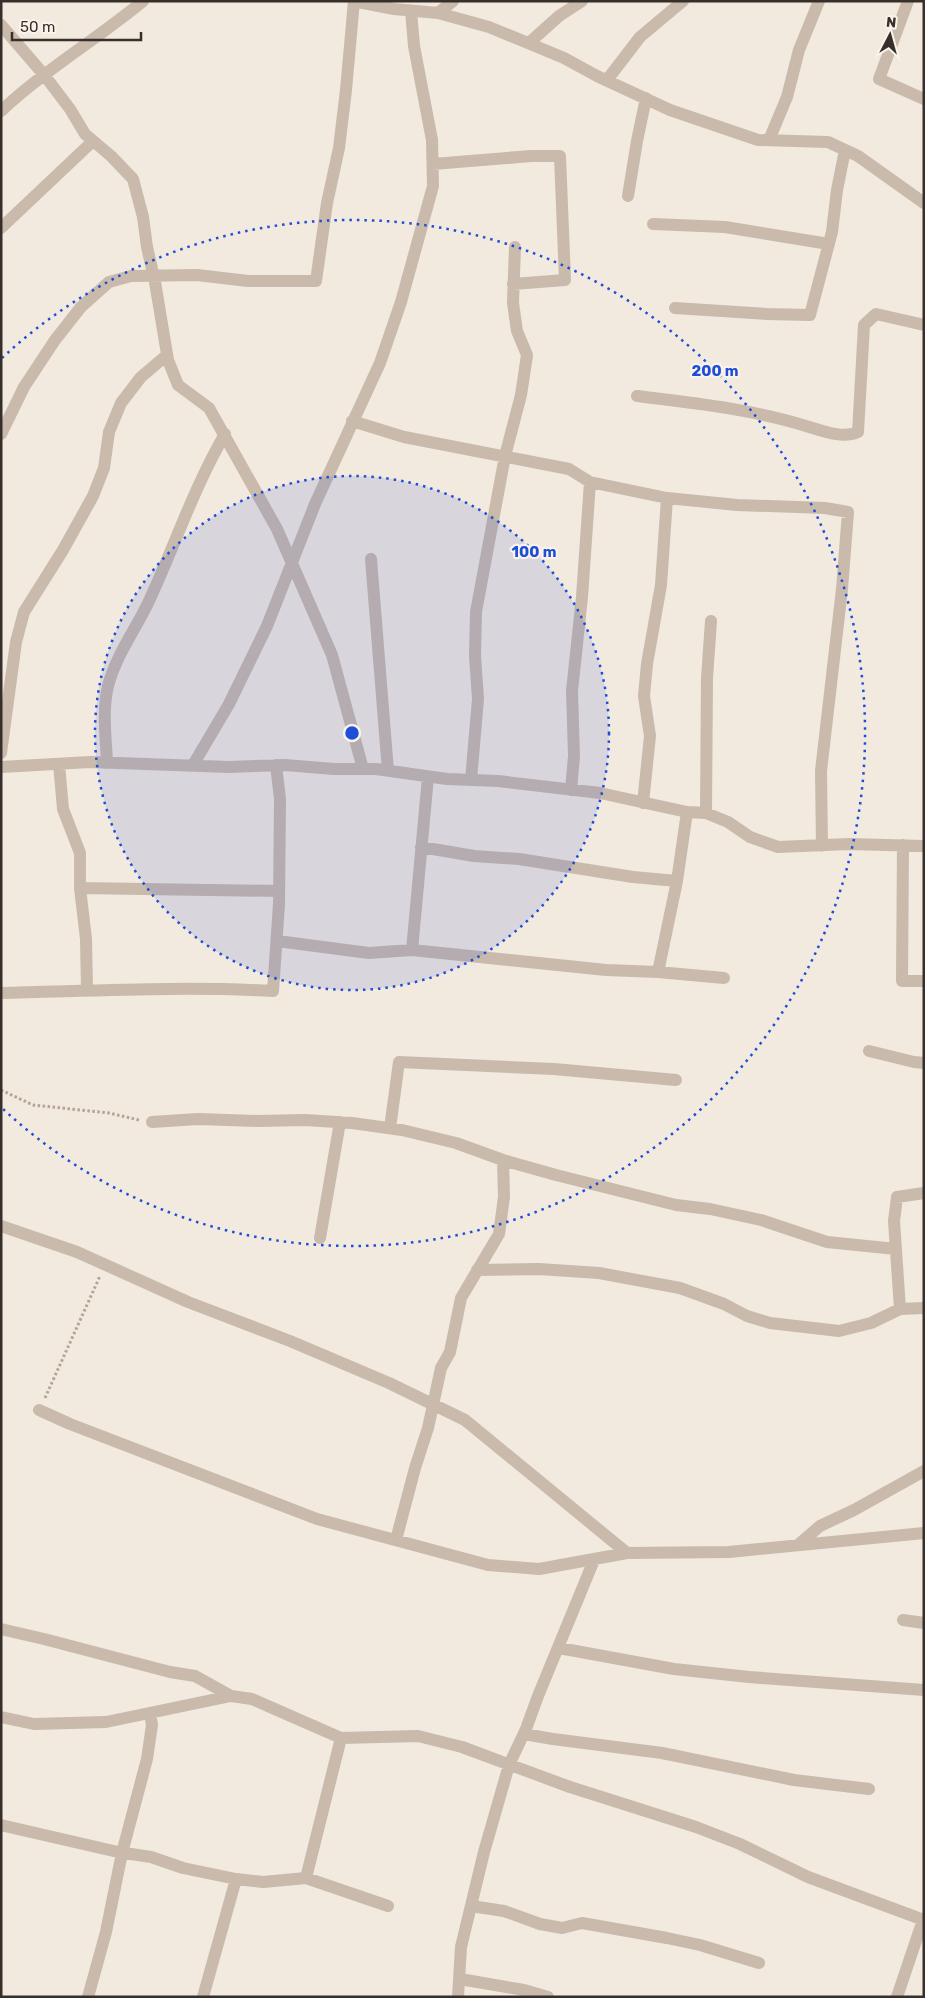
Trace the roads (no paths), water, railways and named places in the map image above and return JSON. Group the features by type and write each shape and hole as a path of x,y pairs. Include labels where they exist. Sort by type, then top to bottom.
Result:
{"street":[{"path":"1,112 16,97 143,1"},
{"path":"1,434 24,387 55,340 81,307 109,282 131,276 197,275 248,281 316,281 327,203 339,148 353,1 438,13 489,27 529,43 670,110 758,140 828,142 858,156 924,203"},
{"path":"438,13 453,1"},
{"path":"529,43 560,16 582,1"},
{"path":"607,80 640,37 683,1"},
{"path":"769,140 787,97 799,50 819,1"},
{"path":"908,1 879,79 924,99"},
{"path":"193,765 229,704 267,626 315,504 352,420 380,363 401,302 433,186 432,140 414,46 410,10"},
{"path":"1,25 45,76 70,109 85,134 134,179 139,194 167,355 178,385 209,408 273,521 293,562 332,655 363,769"},
{"path":"628,196 646,98"},
{"path":"1,228 93,141"},
{"path":"675,308 757,314 810,315 829,244 845,150"},
{"path":"432,164 531,156 560,156 566,280 513,284"},
{"path":"653,224 725,227 829,244"},
{"path":"471,780 478,699 475,656 476,612 505,456 521,395 527,355 517,331 513,284 515,247"},
{"path":"637,396 774,416 820,430 849,436 858,432 864,324 876,314 924,324"},
{"path":"1,752 16,642 24,612 94,496 104,468 109,432 121,403 141,377 167,355"},
{"path":"352,420 404,437 569,469 590,482 667,498 737,505 825,508 848,512 842,589 821,771 822,846"},
{"path":"107,762 105,722 108,687 121,654 171,554 208,463 225,434"},
{"path":"571,790 574,756 572,691 582,597 590,482"},
{"path":"643,803 650,736 644,696 647,664 661,585 667,498"},
{"path":"371,559 388,771"},
{"path":"706,813 707,678 711,621"},
{"path":"1,767 107,762 230,767 276,765 388,771 428,777 498,781 600,793 687,812 706,813 728,822 750,837 778,847 903,844 924,846"},
{"path":"59,764 63,808 80,853 80,888 86,939 87,990"},
{"path":"1,993 222,988 273,991 279,891 280,799 276,765"},
{"path":"412,950 428,777"},
{"path":"658,972 677,881 687,812"},
{"path":"903,844 902,981 924,981"},
{"path":"421,847 474,856 519,859 633,877 677,881"},
{"path":"80,888 279,891"},
{"path":"277,941 369,953 412,950 606,970 658,972 724,978"},
{"path":"869,1051 924,1063"},
{"path":"390,1128 400,1062 554,1069 676,1080"},
{"path":"152,1122 198,1119 305,1120 390,1128 456,1143 503,1160 676,1205 710,1209 761,1220 827,1242 896,1249"},
{"path":"320,1238 340,1122"},
{"path":"396,1540 415,1468 428,1428 441,1368 450,1352 461,1298 499,1234 504,1197 503,1160"},
{"path":"900,1309 894,1221 897,1197 924,1193"},
{"path":"1,1226 77,1252 188,1302 290,1340 389,1383 465,1420 626,1553"},
{"path":"478,1270 539,1269 598,1273 680,1288 724,1304 747,1316 770,1323 839,1331 871,1323 900,1309 924,1308"},
{"path":"39,1410 70,1424 317,1519 488,1565 538,1569 626,1553 729,1552 924,1533"},
{"path":"798,1545 820,1526 854,1510 924,1471"},
{"path":"458,1997 461,1947 509,1765 524,1734 594,1560"},
{"path":"903,1620 924,1623"},
{"path":"1,1629 170,1672 195,1676 231,1696"},
{"path":"559,1648 683,1670 749,1677 924,1690"},
{"path":"1,1717 34,1724 97,1723 231,1696 252,1699 341,1738 418,1736 462,1747 570,1788 696,1827 740,1844 808,1877 923,1920 898,1997"},
{"path":"88,1997 113,1901 122,1853 147,1759 152,1725 150,1713"},
{"path":"524,1734 662,1753 794,1780 869,1789"},
{"path":"306,1878 341,1738"},
{"path":"1,1825 122,1853 151,1857 183,1868 236,1879 262,1882 306,1878 388,1906"},
{"path":"203,1997 236,1879"},
{"path":"471,1906 504,1911 540,1924 562,1928 582,1923 667,1938 700,1945 759,1962"},
{"path":"460,1979 524,1990 548,1997"}]}
